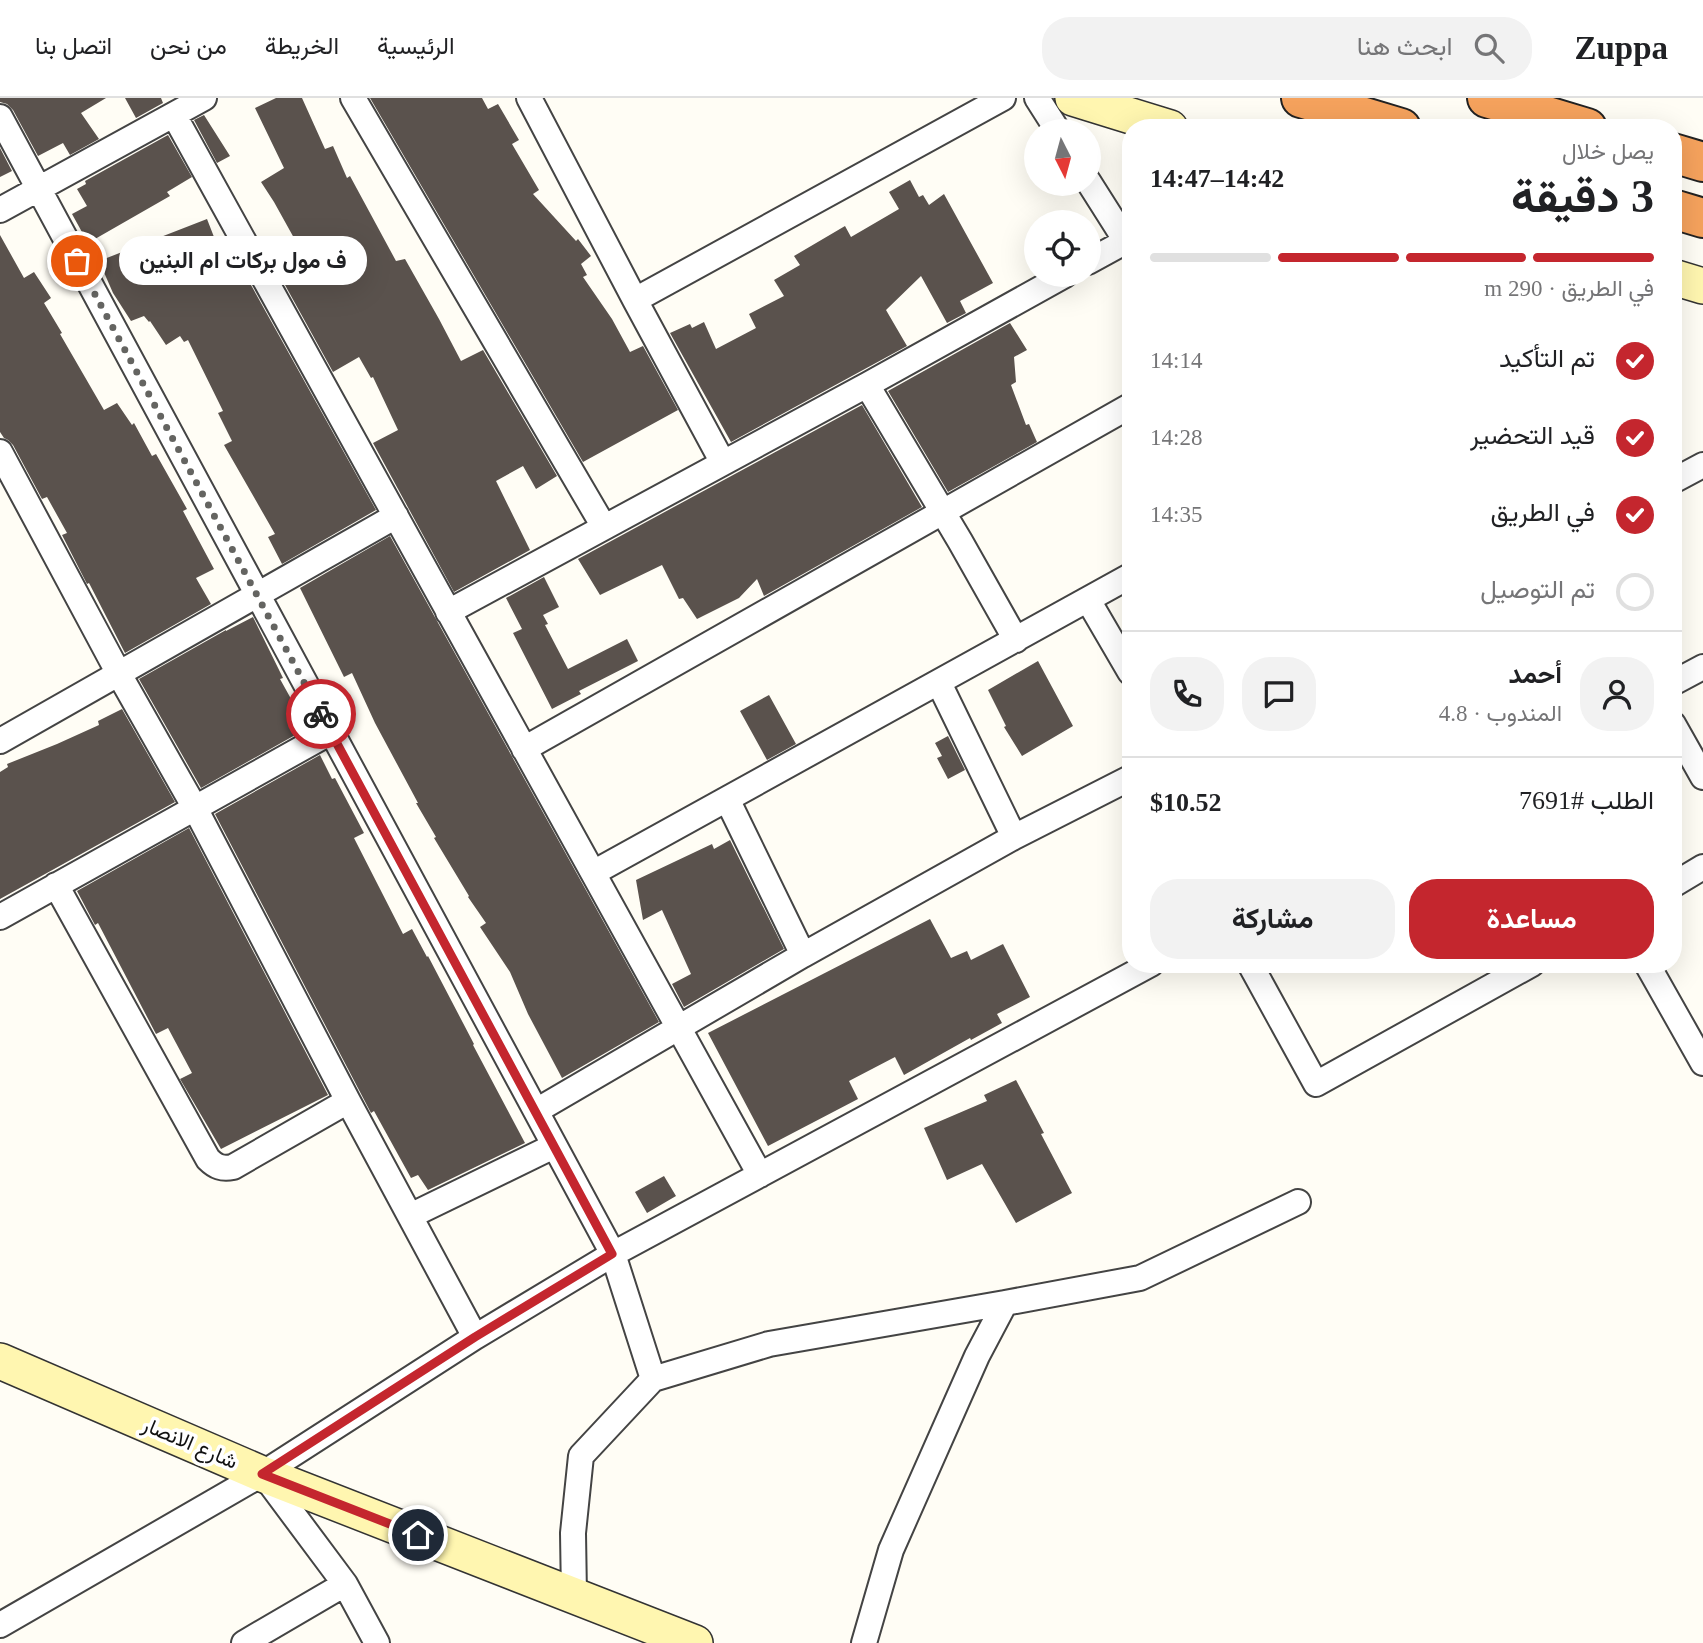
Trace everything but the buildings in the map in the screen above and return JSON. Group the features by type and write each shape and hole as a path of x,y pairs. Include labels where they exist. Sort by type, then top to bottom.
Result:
{"highway":[{"path":"1301,98 1371,119"},
{"path":"1487,98 1576,116"},
{"path":"1682,156 1703,162"},
{"path":"1682,212 1703,218"}],"street":[{"path":"0,210 204,98"},
{"path":"353,98 604,527"},
{"path":"529,98 723,463"},
{"path":"635,300 1003,98"},
{"path":"1037,98 1050,119"},
{"path":"1073,98 1141,119"},
{"path":"174,115 760,1175"},
{"path":"0,117 612,1254 653,1379"},
{"path":"1098,196 1122,231"},
{"path":"1101,255 1122,243"},
{"path":"1682,280 1703,286"},
{"path":"448,612 1044,287"},
{"path":"867,384 1016,640"},
{"path":"524,750 1122,410"},
{"path":"0,452 119,674 195,808 475,1337"},
{"path":"1682,476 1703,465"},
{"path":"0,741 396,516"},
{"path":"593,873 1122,581"},
{"path":"1088,600 1122,658"},
{"path":"1682,678 1703,667"},
{"path":"939,683 1014,836"},
{"path":"0,917 331,732"},
{"path":"1682,740 1703,777"},
{"path":"536,1111 1014,836 1122,782"},
{"path":"727,799 803,955"},
{"path":"1682,880 1703,867"},
{"path":"56,885 213,1164 223,1168 233,1167 348,1101"},
{"path":"0,1625 262,1474 475,1337 612,1254 1134,973"},
{"path":"1255,973 1316,1084 1516,973"},
{"path":"1652,973 1703,1063"},
{"path":"410,1216 554,1146"},
{"path":"574,1596 573,1533 581,1456 653,1379 769,1343 1140,1278 1298,1202"},
{"path":"864,1643 891,1550 976,1356 1005,1303"},
{"name":"شارع الانصار","path":"0,1362 262,1474 695,1643"},
{"path":"262,1474 345,1584 377,1643"},
{"path":"244,1643 345,1584"}],"way so far":[{"path":"77,261 321,714"}],"place":[{"name":"ف مول بركات ام البنين","path":"77,261"}],"route":[{"path":"321,714 612,1254 475,1337 262,1474 418,1535"}]}
